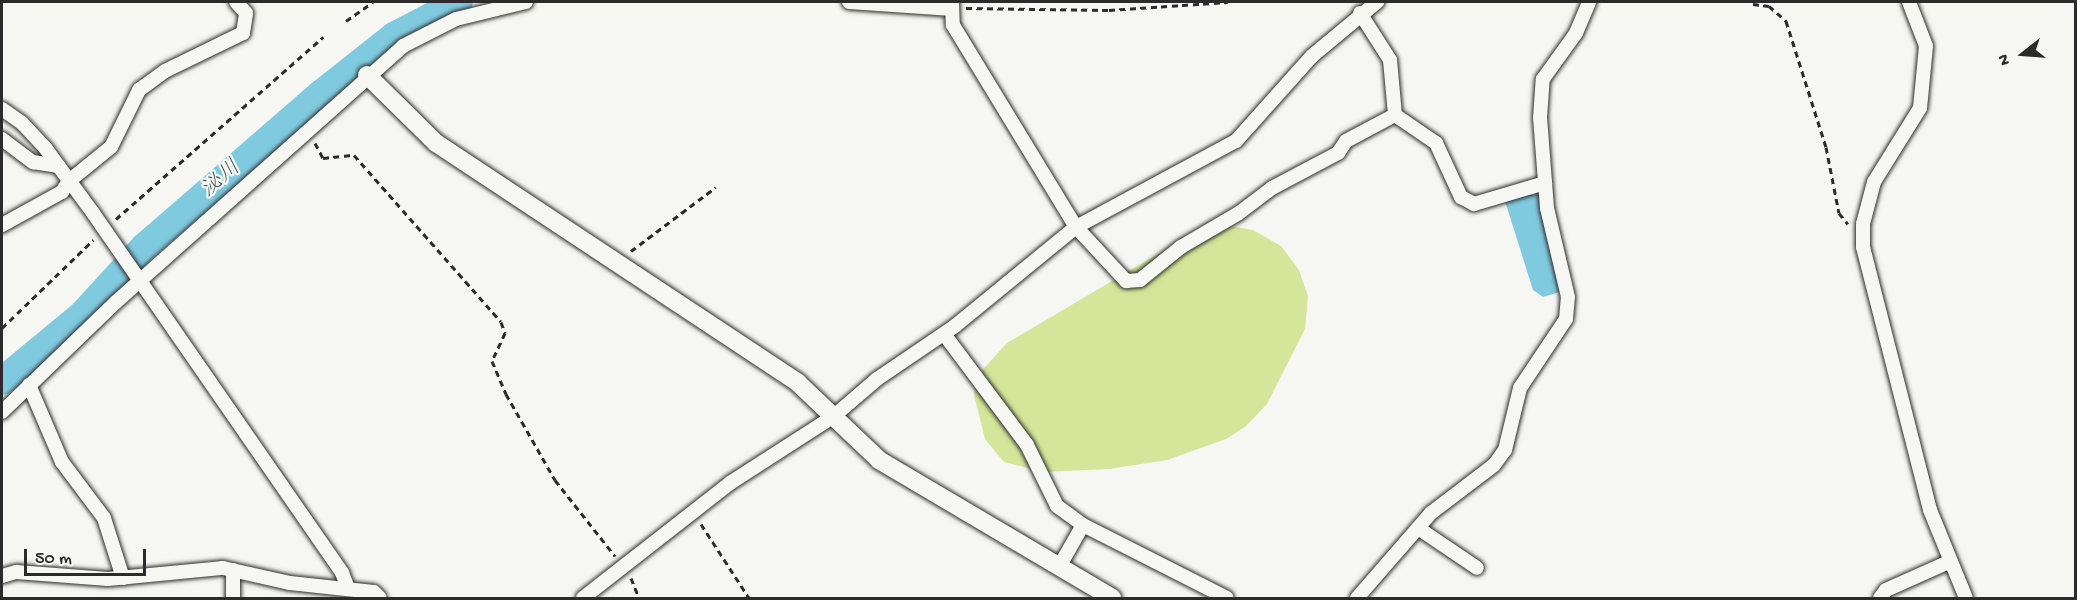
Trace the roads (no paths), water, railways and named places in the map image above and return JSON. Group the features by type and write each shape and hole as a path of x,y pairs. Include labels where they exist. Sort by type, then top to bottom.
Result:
{"street":[{"path":"2,225 62,192 69,181 111,147 139,90 165,71 243,33 246,13 236,2"},
{"path":"2,412 138,281 367,75 403,46 433,30 526,2"},
{"path":"849,2 952,5 953,25 1076,227 1116,273 1126,281 1140,280 1181,247 1239,213 1272,188 1338,153 1346,141 1395,115"},
{"path":"583,598 729,483 834,416 877,379 944,334 1076,227 1236,141 1312,57 1360,13 1377,2"},
{"path":"1358,598 1431,513 1500,457 1520,388 1566,319 1568,297 1564,272 1546,208 1540,118 1543,79 1576,33 1589,2"},
{"path":"1909,2 1926,46 1920,108 1874,182 1863,236 1875,299 1930,510 1949,562 1966,598"},
{"path":"1360,13 1390,60 1395,115"},
{"path":"367,75 436,143 798,383 879,460 1112,598"},
{"path":"2,109 22,123 59,166 342,573 348,588"},
{"path":"1395,115 1436,143 1449,164 1461,197 1474,204 1545,183"},
{"path":"2,139 33,162 59,166"},
{"path":"944,334 1027,445 1057,506 1083,525 1227,598"},
{"path":"29,385 62,462 104,518 123,578"},
{"path":"1059,567 1083,525"},
{"path":"1418,528 1477,568"},
{"path":"1880,598 1886,590 1949,562"},
{"path":"2,576 16,572 123,578 233,570 323,593 348,588 374,592 380,598"},
{"path":"233,570 233,598"}],"water":[{"path":"1527,195 1540,195 1563,291 1543,297 1533,290 1505,201"}],"waterway":[{"name":"泌川","path":"2,381 83,314 144,247 322,93 394,36 459,2"}]}
